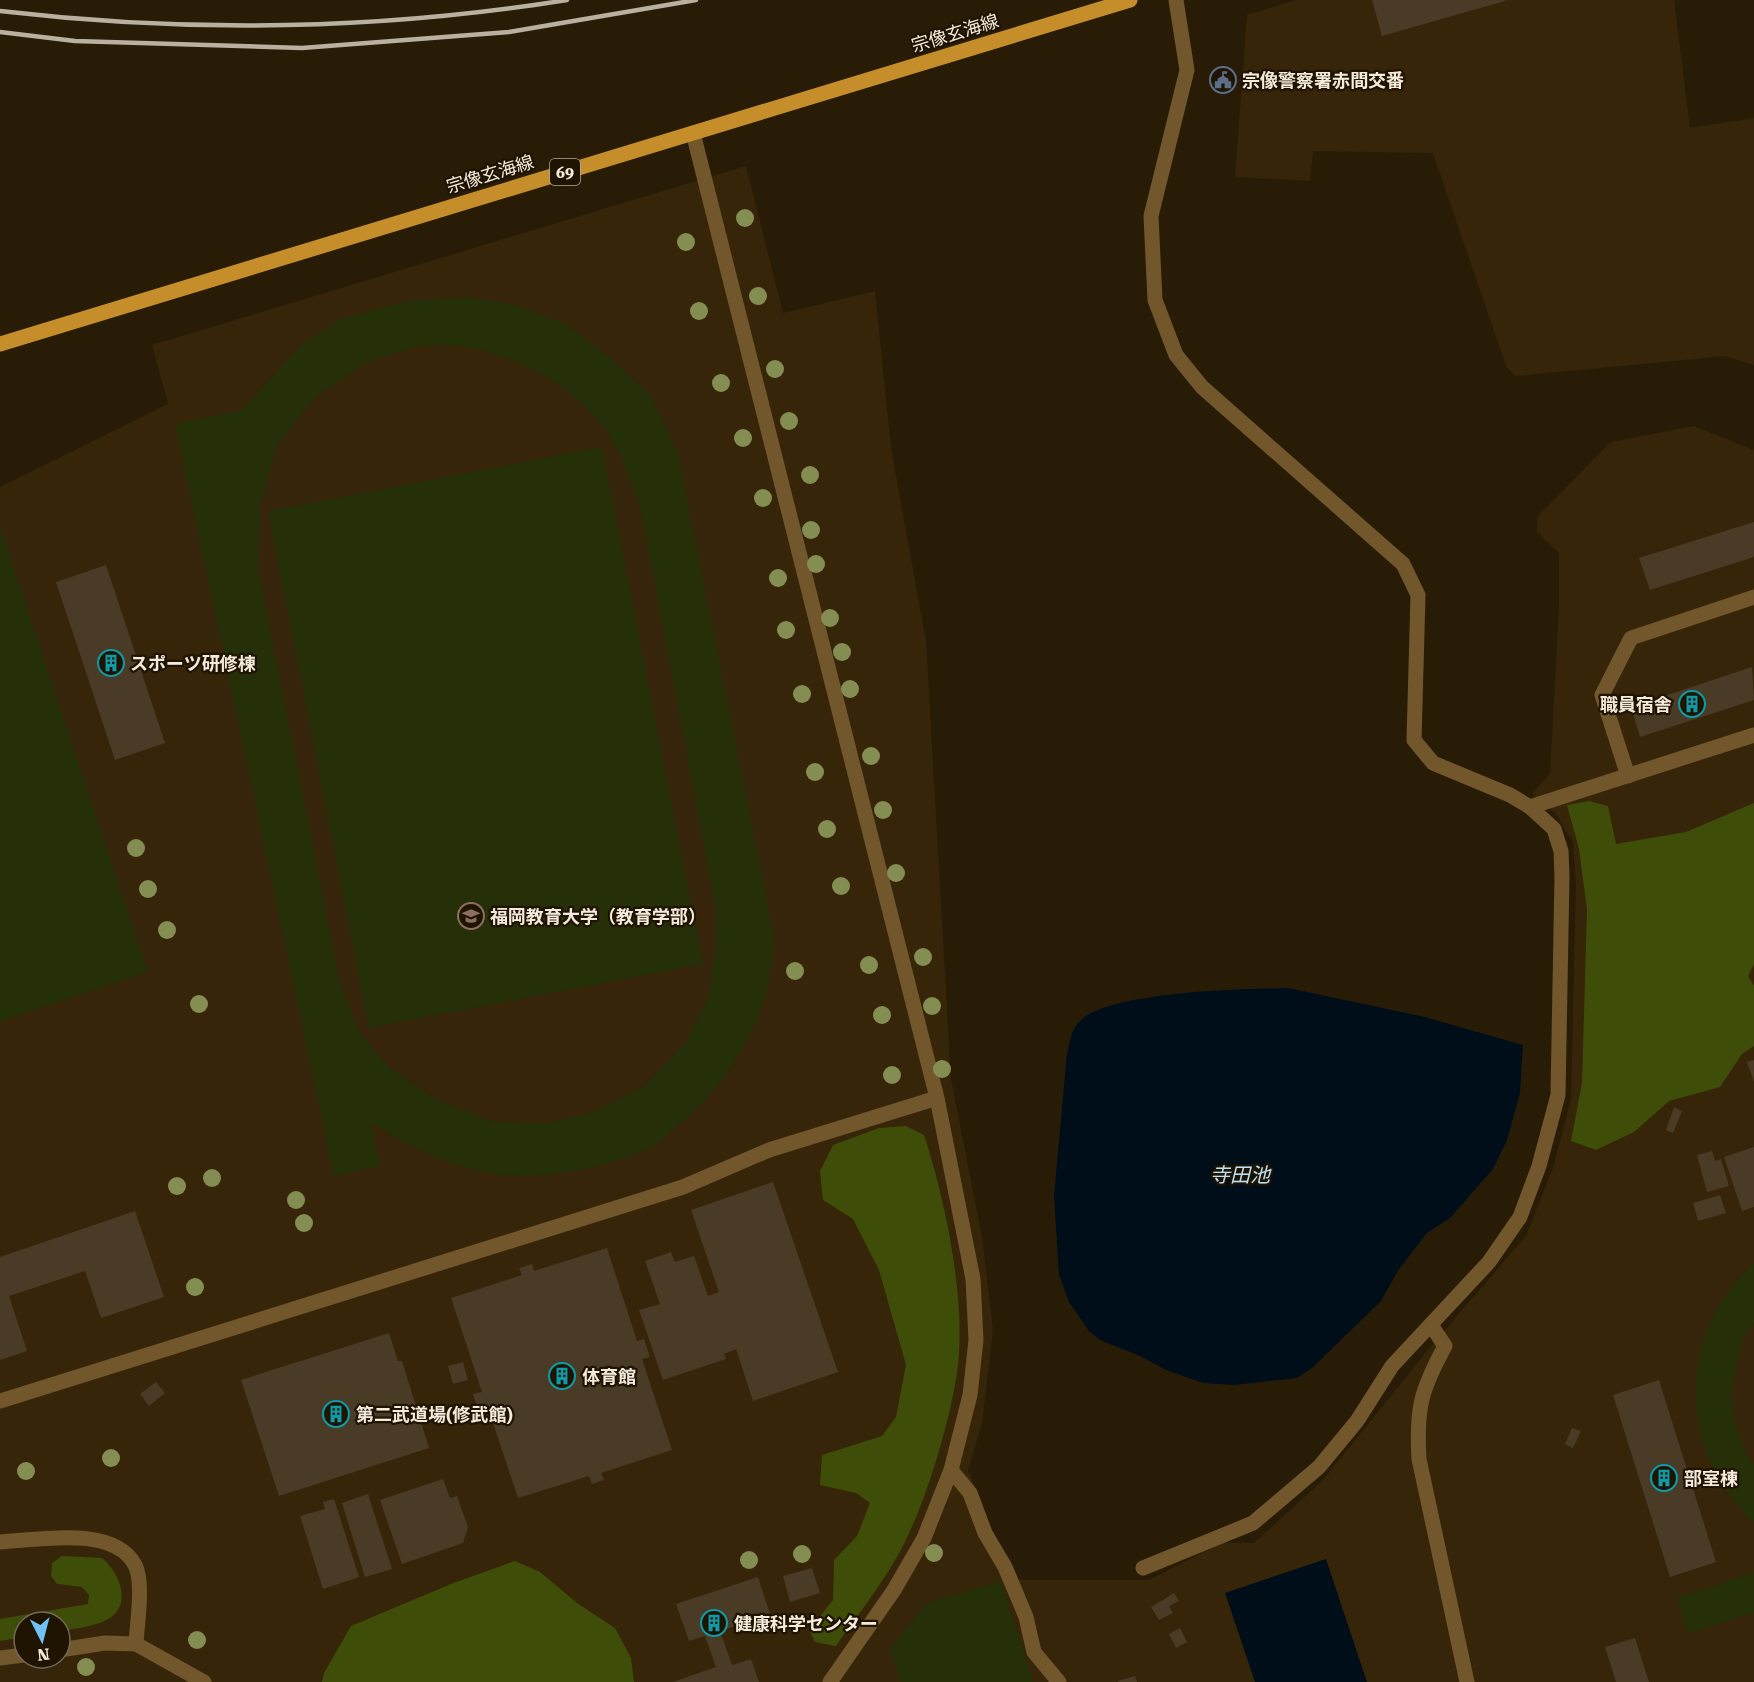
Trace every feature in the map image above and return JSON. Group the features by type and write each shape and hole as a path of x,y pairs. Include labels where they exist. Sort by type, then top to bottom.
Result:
{"main road":[{"name":"宗像玄海線","path":"0,344 1130,0"}],"street":[{"path":"1143,1568 1253,1523 1311,1474 1357,1421 1392,1366 1489,1263 1520,1217 1539,1167 1557,1095 1561,1035 1561,850 1554,829 1530,807 1510,795 1433,762 1414,740 1418,595 1403,564 1202,387 1176,355 1155,300 1150,216 1186,70 1176,0"},
{"path":"693,134 937,1098 973,1279 976,1340 969,1395 951,1470 924,1538 894,1590 830,1682"},
{"path":"1628,776 1602,696 1630,638 1753,601"},
{"path":"1530,807 1754,735"},
{"path":"0,1401 683,1187 769,1150 937,1098"},
{"path":"1431,1324 1445,1346 1425,1383 1417,1424 1419,1459 1467,1682"},
{"path":"951,1470 970,1494 985,1533 1005,1566 1026,1617 1034,1652 1059,1682"},
{"path":"0,1542 90,1538 120,1546 136,1565 139,1585 136,1644"},
{"path":"72,1648 105,1643 136,1644 204,1682"}],"shaded area":[{"path":"1296,0 1674,0 1690,128 1754,118 1754,365 1725,356 1515,376 1506,366 1433,153 1313,151 1310,181 1235,177 1247,15"},
{"name":"福岡教育大学（教育学部）","path":"746,166 783,313 875,291 891,448 926,641 951,1079 982,1237 993,1330 982,1424 968,1470 990,1526 1018,1580 1149,1580 1222,1543 1254,1543 1322,1481 1432,1345 1526,1236 1553,1168 1571,1099 1576,884 1573,842 1555,813 1532,794 1550,774 1559,606 1559,553 1537,532 1538,516 1611,442 1694,426 1754,450 1754,1682 0,1682 0,487 168,404 152,345"}],"green space":[{"path":"467,297 511,304 564,323 608,356 650,394 678,454 774,935 770,976 760,1010 742,1048 719,1084 690,1116 652,1147 616,1161 576,1171 515,1175 480,1171 431,1155 371,1123 380,1166 334,1176 175,424 242,410 300,346 341,319 408,301","holes":["456,345 480,350 517,362 535,371 584,405 604,428 617,449 640,505 715,904 716,948 709,996 685,1043 644,1086 591,1113 542,1124 492,1121 437,1100 389,1067 361,1035 340,984 258,569 260,506 278,443 317,396 368,361 419,346"]},
{"path":"602,447 703,964 369,1028 268,511"},
{"path":"0,526 148,972 0,1021"},
{"path":"1589,801 1608,806 1616,844 1686,832 1754,803 1754,964 1748,976 1754,986 1754,1046 1742,1054 1720,1087 1669,1101 1634,1132 1596,1150 1571,1141 1582,1083 1587,909 1579,849 1567,805"},
{"path":"906,1126 924,1135 947,1221 957,1285 959,1345 957,1373 950,1411 938,1453 925,1495 910,1531 886,1576 836,1646 815,1642 809,1630 833,1600 834,1560 857,1536 870,1503 856,1493 820,1485 822,1455 882,1436 896,1417 906,1365 879,1270 853,1219 823,1200 820,1171 833,1145 879,1128"},
{"path":"1754,1263 1754,1322 1742,1341 1731,1391 1735,1424 1747,1455 1754,1465 1754,1522 1728,1493 1710,1462 1699,1428 1696,1392 1699,1357 1710,1323 1728,1292"},
{"path":"62,1556 102,1558 115,1573 122,1592 118,1609 112,1617 87,1627 72,1629 72,1610 53,1610 88,1604 89,1595 82,1587 57,1584 51,1576 52,1563"},
{"path":"515,1561 540,1572 577,1603 615,1628 631,1658 634,1682 322,1682 324,1673 351,1626 451,1584"},
{"path":"1754,1572 1754,1612 1688,1634 1677,1598"},
{"path":"1001,1581 1033,1682 901,1682 890,1649 926,1603"},
{"path":"12,1617 12,1639 0,1641 0,1619"}],"water":[{"name":"寺田池","path":"1288,988 1425,1017 1523,1045 1520,1093 1507,1140 1493,1169 1450,1218 1427,1233 1399,1269 1381,1301 1312,1368 1297,1378 1235,1385 1203,1383 1166,1370 1140,1356 1100,1340 1089,1331 1069,1302 1059,1275 1054,1196 1067,1053 1072,1033 1078,1023 1093,1012 1116,1004 1177,994"},
{"path":"1326,1559 1367,1682 1255,1682 1225,1593"}],"building":[{"path":"1372,0 1505,0 1505,1 1382,36"},
{"path":"1754,522 1754,557 1650,590 1639,558"},
{"name":"スポーツ研修棟","path":"106,565 165,743 115,760 56,582"},
{"name":"職員宿舎","path":"1752,667 1754,700 1640,737 1631,707"},
{"path":"1754,1060 1754,1082 1747,1062"},
{"path":"1674,1107 1682,1111 1673,1133 1666,1130"},
{"path":"1754,1147 1754,1207 1742,1211 1724,1157"},
{"path":"1712,1151 1715,1161 1721,1159 1729,1186 1707,1192 1697,1155"},
{"path":"773,1182 838,1372 753,1401 736,1349 724,1354 726,1359 663,1380 639,1310 660,1304 645,1261 671,1252 675,1262 694,1256 708,1296 719,1292 691,1210"},
{"path":"1720,1195 1726,1213 1698,1221 1693,1203"},
{"path":"135,1211 164,1297 101,1318 85,1271 9,1296 27,1351 0,1360 0,1257"},
{"name":"体育館","path":"607,1248 637,1341 644,1339 650,1357 642,1359 672,1450 601,1473 604,1480 592,1484 589,1476 518,1498 488,1408 478,1411 473,1394 482,1392 451,1298 522,1275 519,1268 532,1264 534,1271"},
{"name":"第二武道場(修武館)","path":"389,1333 398,1361 402,1361 429,1448 279,1496 241,1380"},
{"path":"463,1362 468,1380 453,1384 448,1366"},
{"name":"部室棟","path":"1659,1380 1716,1562 1670,1577 1613,1395"},
{"path":"156,1382 165,1393 149,1406 140,1394"},
{"path":"1572,1428 1581,1431 1573,1448 1565,1444"},
{"path":"443,1479 450,1498 457,1496 468,1527 463,1543 402,1564 380,1500"},
{"path":"368,1494 392,1569 365,1577 342,1503"},
{"path":"334,1499 359,1577 323,1589 300,1516 325,1509 323,1502"},
{"path":"812,1568 820,1593 790,1602 783,1576"},
{"name":"健康科学センター","path":"758,1577 770,1614 720,1631 732,1665 751,1659 759,1682 673,1682 716,1667 705,1636 689,1641 676,1604"},
{"path":"1174,1593 1179,1601 1169,1606 1173,1613 1159,1620 1151,1607"},
{"path":"1180,1628 1187,1642 1176,1648 1169,1634"},
{"path":"1635,1638 1649,1682 1616,1682 1605,1647"},
{"path":"1135,1676 1137,1682 1118,1682 1118,1681"}],"railway":[{"path":"0,11 142,23 284,25 426,17 567,0"},
{"path":"0,32 75,41 302,48 509,32 696,0"}],"place":[{"name":"宗像警察署赤間交番","path":"1223,80"},
{"name":"スポーツ研修棟","path":"111,663"},
{"name":"職員宿舎","path":"1692,704"},
{"name":"福岡教育大学（教育学部）","path":"471,916"},
{"name":"体育館","path":"562,1376"},
{"name":"第二武道場(修武館)","path":"336,1414"},
{"name":"部室棟","path":"1664,1478"},
{"name":"健康科学センター","path":"714,1623"}]}
